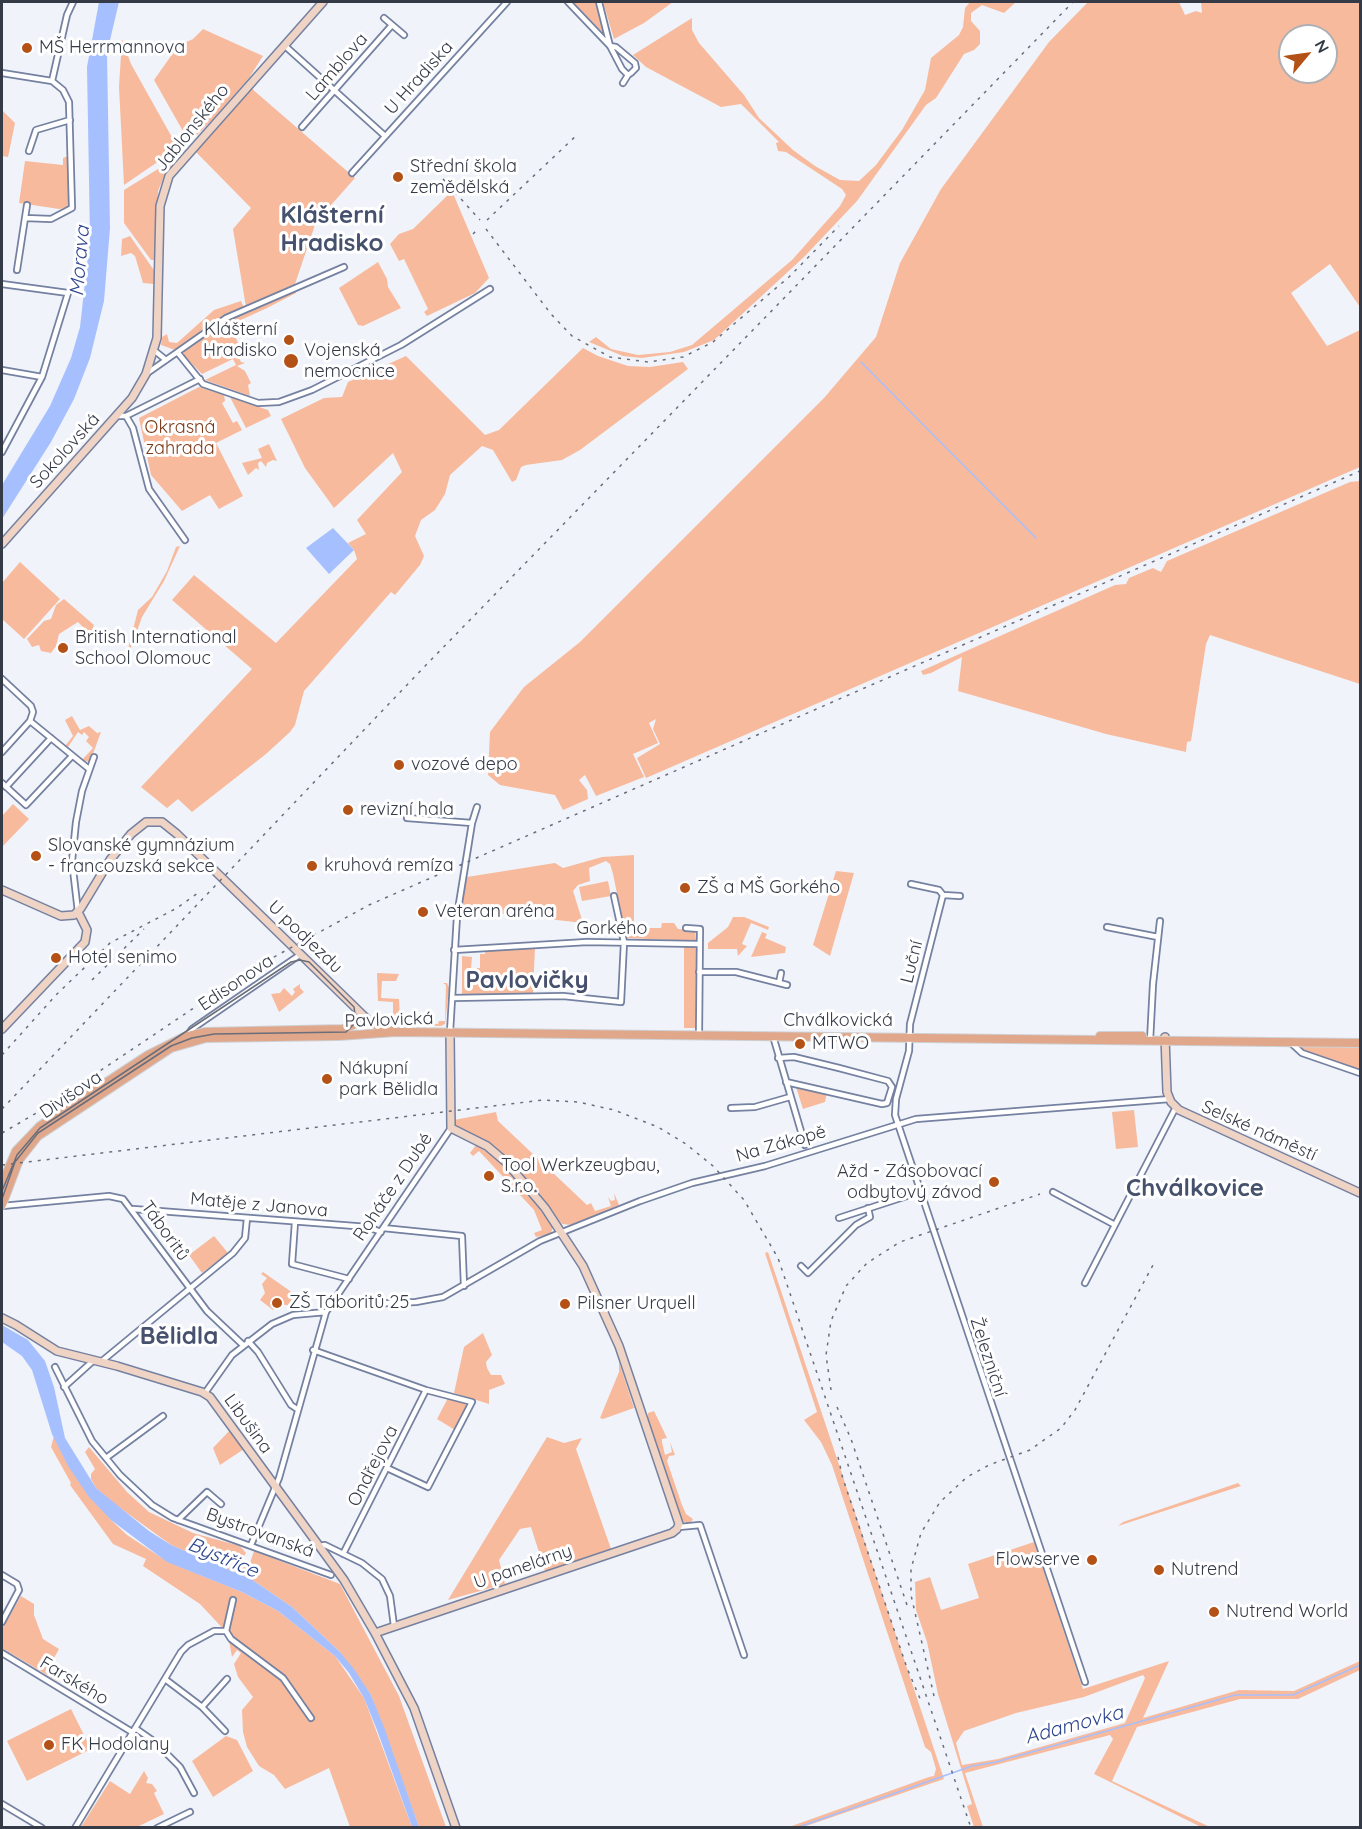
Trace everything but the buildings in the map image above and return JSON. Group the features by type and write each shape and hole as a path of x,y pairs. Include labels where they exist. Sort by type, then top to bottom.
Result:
{"main road":[{"name":"U podjezdu","path":"368,1020 396,1032"},
{"path":"341,1033 362,1031 368,1020"},
{"name":"Pavlovická","path":"189,1038 205,1032 321,1029 341,1033"},
{"name":"Pavlovická","path":"189,1038 396,1032 589,1035"},
{"name":"Chválkovická","path":"589,1035 1360,1042"},
{"name":"Divišova","path":"2,1184 16,1151 40,1126 153,1052 189,1038"},
{"name":"Divišova","path":"2,1206 19,1160 38,1136 189,1038"}],"street":[{"path":"51,81 67,15 73,2"},
{"name":"Jablonského","path":"146,374 158,332 160,206 166,181 180,161 322,2"},
{"name":"U Hradiska","path":"352,173 507,2"},
{"path":"568,2 610,46 616,47 635,63 636,68 623,83"},
{"path":"599,2 610,46 622,69 628,75"},
{"name":"Lamblova","path":"384,18 404,35"},
{"name":"Lamblova","path":"302,127 392,25"},
{"path":"284,45 385,136"},
{"path":"2,73 51,81 66,95 70,120 72,208 51,219 25,218"},
{"path":"29,151 36,130 70,120"},
{"path":"17,270 27,205"},
{"path":"146,374 226,318 344,267"},
{"path":"2,284 68,292 56,338 42,377 2,452"},
{"path":"178,353 203,384 263,403 279,402 312,390 401,345 490,289"},
{"path":"154,351 166,360"},
{"path":"2,370 42,377"},
{"name":"Sokolovská","path":"2,544 117,416 132,398 146,374"},
{"path":"117,416 126,416 200,379"},
{"path":"126,416 133,428 149,489 185,540"},
{"path":"2,679 31,706 33,712 30,721 2,752"},
{"path":"30,721 89,770"},
{"path":"6,787 51,738"},
{"path":"2,783 26,805 72,756"},
{"path":"2,1029 85,942 87,930 78,912 73,880 73,852 80,796 94,757"},
{"path":"450,1033 454,950 472,823 477,807"},
{"path":"407,818 472,823"},
{"name":"U podjezdu","path":"78,912 110,860 131,834 146,822 156,821 167,825 368,1020"},
{"path":"911,884 939,890 943,895 960,896"},
{"path":"2,892 63,917 78,912"},
{"name":"Luční","path":"909,1037 914,1008 943,895"},
{"path":"452,998 523,995 584,996 621,1002 622,942 614,896"},
{"path":"1150,1039 1160,921"},
{"path":"1107,927 1158,937"},
{"path":"686,928 700,928 699,1036"},
{"name":"Gorkého","path":"454,950 622,942 699,944"},
{"name":"Edisonova","path":"189,1038 192,1029 301,954"},
{"path":"699,972 736,972 787,985"},
{"path":"778,983 781,973"},
{"name":"Roháče z Dubé","path":"251,1545 276,1484 326,1311 451,1128 450,1033"},
{"path":"773,1036 805,1145"},
{"name":"Železniční","path":"909,1037 908,1053 895,1105 897,1125 1085,1682"},
{"path":"1167,1039 1167,1078 1170,1100"},
{"path":"1290,1042 1302,1053 1360,1073"},
{"path":"778,1058 794,1057 832,1066 888,1081 892,1087 887,1103 882,1104 786,1082"},
{"path":"731,1108 755,1107 790,1096"},
{"name":"Na Zákopě","path":"332,1303 341,1305 422,1302 443,1298 515,1254 562,1232 640,1201 924,1118 1170,1100"},
{"name":"Selské náměstí","path":"1170,1100 1188,1115 1360,1192 1360,1198"},
{"path":"1085,1283 1176,1107"},
{"path":"451,1128 497,1153 534,1194 562,1232 596,1290 615,1334 679,1520 679,1527 700,1525 744,1655"},
{"path":"839,1218 919,1192"},
{"path":"1053,1192 1115,1225"},
{"name":"Táboritů","path":"2,1206 113,1196 126,1200 207,1311 258,1352 292,1406 297,1409"},
{"path":"801,1266 808,1273 856,1225 870,1217 868,1208"},
{"name":"Matěje z Janova","path":"133,1209 462,1236 464,1286"},
{"path":"64,1387 239,1246 246,1234 248,1218"},
{"path":"295,1222 292,1264 349,1279"},
{"path":"205,1393 245,1343 282,1319 293,1315 326,1311"},
{"name":"Libušina","path":"2,1318 16,1324 50,1348 98,1360 205,1393 276,1484 344,1580 375,1633 414,1708 456,1827"},
{"path":"313,1350 426,1390 472,1402 428,1487 387,1468"},
{"name":"Bystrovanská","path":"55,1367 85,1429 106,1458 145,1500 178,1520 331,1575"},
{"name":"Ondřejova","path":"343,1554 426,1390"},
{"path":"106,1458 163,1416"},
{"name":"Bystrovanská","path":"178,1520 207,1492 221,1504"},
{"name":"U panelárny","path":"375,1633 672,1533 679,1527"},
{"path":"319,1546 323,1545 362,1563 384,1581 390,1596 394,1626"},
{"path":"2,1575 17,1584 19,1592 2,1622"},
{"path":"233,1600 226,1631 231,1639 283,1678 311,1718"},
{"path":"75,1827 133,1730 189,1645 214,1631 226,1631"},
{"name":"Farského","path":"2,1653 155,1742 180,1767 194,1793"},
{"path":"165,1679 202,1707 225,1731"},
{"path":"202,1707 227,1679"},
{"path":"2,1804 42,1827"},
{"path":"157,1827 190,1812"}],"green space":[{"path":"574,2 596,2 607,37 575,4"},
{"path":"603,2 673,2 644,23 614,39"},
{"path":"970,2 1016,2 1004,13 982,5 971,13 971,21 980,31 980,44 974,50 964,54 936,98 926,105 857,201 805,256 714,340 684,352 642,358 623,356 589,342 596,337 611,349 638,355 670,352 692,345 792,260 840,206 846,195 842,189 786,152 778,151 776,143 779,142 741,104 721,107 646,67 633,55 692,18 692,30 699,43 744,95 759,118 793,150 815,166 840,180 859,181 876,165 902,130 925,90 931,58 959,35 963,27 965,8"},
{"path":"1088,2 1179,2 1185,15 1196,11 1202,13 1201,2 1360,2 1360,307 1330,264 1291,293 1327,346 1360,330 1360,467 646,778 637,758 660,744 653,729 656,719 649,723 658,743 633,754 644,777 596,796 585,775 579,780 587,790 588,799 563,810 555,795 500,785 488,775 490,732 524,687 580,642 824,398 876,337 900,263 941,189 1049,42"},
{"path":"203,29 263,56 249,78 213,119 195,137 192,135 189,138 185,134 188,130 184,133 154,80 178,46 193,39"},
{"path":"122,39 131,64 178,148 124,185 119,87"},
{"path":"251,88 355,178 316,222 295,284 246,307 233,229 251,208 195,151"},
{"path":"2,110 15,123 8,157 2,156"},
{"path":"68,156 70,201 67,208 59,209 19,203 25,161 63,165 63,158"},
{"path":"179,156 166,171 158,191 156,260 151,260 124,223 124,190"},
{"path":"452,191 489,278 475,293 427,316 424,312 428,309 404,259 399,261 390,244 399,234 413,229"},
{"path":"130,236 156,273 154,284 143,283 135,256 131,253 121,256 122,239"},
{"path":"378,262 387,279 388,287 401,308 363,326 358,325 339,288"},
{"path":"296,290 296,293 267,308 232,324 227,323 225,326 231,328 241,349 238,356 241,362 245,363 237,366 245,371 251,383 248,385 250,396 205,380 236,365 233,359 202,374 184,356 184,350 227,319"},
{"path":"241,301 244,308 221,319 191,343 175,350 161,345 162,337 167,334 169,342 177,343 214,310"},
{"path":"583,348 598,356 628,366 650,367 683,362 688,369 580,450 562,460 521,467 516,480 512,482 493,450 482,446 450,475 445,494 435,510 421,520 415,536 424,556 420,565 395,595 391,592 304,691 295,725 290,732 266,754 192,812 178,799 167,808 141,787 252,669 172,600 194,575 276,643 357,559 348,543 366,534 357,520 402,472 393,453 334,508 305,468 281,419 324,398 342,397 348,382 406,356 485,435 499,430"},
{"name":"Okrasná zahrada","path":"199,387 224,395 225,401 222,403 233,423 237,421 242,430 216,443 243,496 219,509 210,495 182,511 151,475 139,418"},
{"path":"230,397 268,410 271,416 246,428"},
{"path":"269,444 277,461 267,463 266,467 261,461 258,463 259,470 256,468 248,475 242,463 262,458 258,449"},
{"path":"1360,481 1360,684 1210,635 1206,644 1191,741 1187,742 1186,752 1106,734 958,691 962,657 931,673 923,675 921,671 1115,585 1126,584 1129,578 1153,568 1161,572 1167,561 1350,482"},
{"path":"180,546 164,581 142,617 129,653 127,653 138,610 152,597 167,571 176,547"},
{"path":"20,562 60,599 24,639 2,619 2,583"},
{"path":"64,599 94,625 91,634 86,641 82,638 84,628 78,622 59,634 56,646 51,653 41,651 39,645 32,647 27,639 44,621 51,619 56,605"},
{"path":"72,716 80,730 89,726 97,733 101,732 90,762 82,760 93,748 86,741 89,737 84,732 82,735 78,732 68,747 65,746 73,736 65,720"},
{"path":"13,804 29,819 2,847 2,816"},
{"path":"634,855 634,928 661,928 662,923 674,923 678,929 695,930 696,941 626,938 613,874 610,864 606,861 589,868 590,881 578,885 573,891 583,923 461,909 467,877 555,863 563,868 602,857"},
{"path":"836,871 854,873 830,956 813,945"},
{"path":"608,881 611,896 582,901 579,887"},
{"path":"733,917 744,917 769,927 768,930 751,923 742,944 747,946 738,956 737,949 708,949 708,943 728,927"},
{"path":"762,932 767,934 765,938 786,947 785,953 751,957"},
{"path":"684,946 693,946 696,949 697,1028 684,1028"},
{"path":"535,947 533,993 462,995 462,956 472,957 471,968 480,968 480,954 485,954 485,949"},
{"path":"377,973 399,974 396,981 382,981 381,998 399,999 400,1018 403,1019 403,1023 438,1024 439,1021 445,1021 446,985 443,983 447,983 449,988 445,1024 441,1026 393,1025 393,1002 378,1001"},
{"path":"300,984 304,992 279,1012 271,994 280,993 284,988 292,996 295,992 293,989"},
{"path":"1297,1045 1360,1045 1341,1047 1360,1048 1360,1071 1299,1050"},
{"path":"795,1084 827,1092 825,1102 803,1109"},
{"path":"1134,1110 1138,1147 1116,1149 1112,1112"},
{"path":"496,1112 498,1121 587,1205 591,1203 595,1211 611,1206 608,1197 611,1201 615,1200 614,1193 619,1205 573,1225 562,1224 519,1171 498,1151 454,1127 454,1120"},
{"path":"476,1145 508,1169 553,1226 551,1234 536,1237 534,1233 542,1230 534,1210 479,1151 473,1156 470,1153"},
{"path":"214,1236 228,1253 202,1273 189,1255"},
{"path":"768,1252 944,1779 803,1827 789,1827 934,1776 936,1769 931,1752 925,1747 832,1465 821,1442 804,1420 817,1412 765,1253"},
{"path":"263,1272 300,1298 301,1302 294,1298 290,1306 278,1303 273,1310 260,1300 265,1293 262,1284 267,1278 261,1274"},
{"path":"483,1333 492,1355 486,1362 487,1368 491,1375 501,1375 505,1384 489,1390 489,1404 454,1393 464,1347"},
{"path":"619,1362 634,1408 603,1419 600,1418 619,1372"},
{"path":"448,1398 468,1405 455,1430 437,1419"},
{"path":"654,1411 667,1438 662,1439 665,1455 672,1452 670,1442 675,1455 669,1456 667,1461 686,1514 693,1519 690,1524 682,1521 648,1420 648,1413"},
{"path":"230,1430 244,1449 220,1465 213,1448"},
{"path":"54,1436 111,1520 127,1535 168,1562 242,1592 278,1611 335,1656 364,1698 412,1827 350,1827 329,1768 285,1789 274,1775 259,1766 247,1747 243,1732 242,1710 253,1697 238,1677 234,1664 241,1653 237,1650 232,1657 229,1641 282,1680 307,1716 311,1713 285,1677 228,1634 200,1604 143,1566 146,1559 113,1544 70,1485 51,1447"},
{"path":"547,1437 564,1443 582,1438 576,1449 611,1549 545,1571 531,1527 520,1529 499,1560 505,1584 448,1600"},
{"path":"89,1447 127,1492 149,1512 193,1533 240,1546 246,1553 240,1562 249,1566 254,1551 340,1584 399,1696 446,1827 419,1827 371,1695 340,1652 292,1607 251,1579 171,1545 112,1502 96,1488 91,1479 91,1474 95,1469 85,1452"},
{"path":"1238,1483 1241,1486 1118,1526 1123,1522"},
{"path":"1034,1542 1083,1689 1169,1661 1143,1718 1239,1690 1294,1691 1360,1661 1360,1670 1298,1699 1240,1699 1137,1727 1112,1781 1210,1827 1201,1827 1094,1774 1113,1739 1110,1735 965,1773 983,1827 974,1827 967,1806 972,1804 938,1694 927,1642 916,1610 915,1582 930,1577 941,1610 979,1598 968,1564","holes":["1143,1675 1145,1678 1125,1723 998,1759 962,1765 956,1743 964,1731 1016,1713 1084,1697"]},
{"path":"21,1596 34,1604 34,1615 43,1639 59,1649 54,1658 51,1657 45,1672 62,1684 2,1648 2,1629"},
{"name":"FK Hodolany","path":"71,1709 91,1749 27,1781 7,1741"},
{"path":"226,1736 237,1740 253,1771 213,1797 192,1761"},
{"path":"144,1771 148,1778 146,1783 152,1784 157,1791 154,1793 164,1814 137,1827 81,1827 110,1781 130,1794"}],"water":[{"path":"99,2 119,2 107,53 110,228 104,301 90,358 74,399 51,442 2,519 2,485 50,406 71,358 80,327 90,238 87,67"},
{"path":"333,528 354,550 329,574 306,548"},
{"path":"2,1325 28,1340 45,1361 54,1387 65,1438 96,1488 149,1531 171,1545 251,1579 292,1607 340,1652 371,1695 419,1827 412,1827 364,1698 349,1673 335,1656 278,1611 242,1592 167,1562 111,1520 89,1497 68,1466 52,1434 32,1370 22,1356 2,1342"}],"waterway":[{"path":"861,362 1036,538"},
{"name":"Adamovka","path":"796,1828 972,1766 996,1762 1235,1695 1293,1695 1360,1665"}],"tram line":[{"path":"2,1191 17,1155 40,1128 291,962 300,960 309,962 354,1007 356,1022 346,1032 214,1034 192,1038 171,1046 38,1133 15,1162 2,1199"}],"railway":[{"path":"2,1109 426,665 1073,2"},
{"path":"487,220 578,134"},
{"path":"443,179 480,220"},
{"path":"486,229 551,314 572,336 610,357 648,362 683,357 713,342 789,277 839,226"},
{"path":"473,234 479,228"},
{"path":"2,1133 40,1111 252,969 369,905 1360,471"},
{"path":"2,1055 56,995 110,943 177,908 198,893"},
{"path":"278,908 283,907"},
{"path":"92,980 144,929"},
{"path":"2,1165 543,1100 578,1102 614,1110 658,1127 686,1144 713,1166 744,1200 778,1258 971,1828"},
{"path":"831,1390 826,1355 831,1321 846,1286 867,1263 900,1242 1040,1194"},
{"path":"934,1696 911,1595 911,1569 921,1533 940,1502 967,1477 989,1465 1030,1450 1061,1428 1075,1410 1153,1265"},
{"path":"837,1407 851,1439 907,1605"},
{"path":"838,1457 843,1479 907,1668 921,1701"}],"place":[{"name":"MŠ Herrmannova","path":"27,48"},
{"name":"Střední škola zemědělská","path":"398,177"},
{"name":"Klášterní Hradisko","path":"289,340"},
{"name":"Vojenská nemocnice","path":"291,361"},
{"name":"British International School Olomouc","path":"63,648"},
{"name":"vozové depo","path":"399,765"},
{"name":"revizní hala","path":"348,810"},
{"name":"Slovanské gymnázium - francouzská sekce","path":"36,856"},
{"name":"kruhová remíza","path":"312,866"},
{"name":"ZŠ a MŠ Gorkého","path":"685,888"},
{"name":"Veteran aréna","path":"423,912"},
{"name":"Hotel senimo","path":"56,958"},
{"name":"MTWO","path":"800,1044"},
{"name":"Nákupní park Bělidla","path":"327,1079"},
{"name":"Tool Werkzeugbau, S.r.o.","path":"489,1176"},
{"name":"Ažd - Zásobovací odbytový závod","path":"994,1182"},
{"name":"ZŠ Táboritů 25","path":"277,1303"},
{"name":"Pilsner Urquell","path":"565,1304"},
{"name":"Flowserve","path":"1092,1560"},
{"name":"Nutrend","path":"1159,1570"},
{"name":"Nutrend World","path":"1214,1612"},
{"name":"FK Hodolany","path":"49,1745"}],"district":[{"name":"Klášterní Hradisko","path":"332,230"},
{"name":"Pavlovičky","path":"527,981"},
{"name":"Chválkovice","path":"1195,1189"},
{"name":"Bělidla","path":"179,1337"}],"water label":[{"name":"Morava","path":"80,261"},
{"name":"Bystřice","path":"223,1558"}]}
